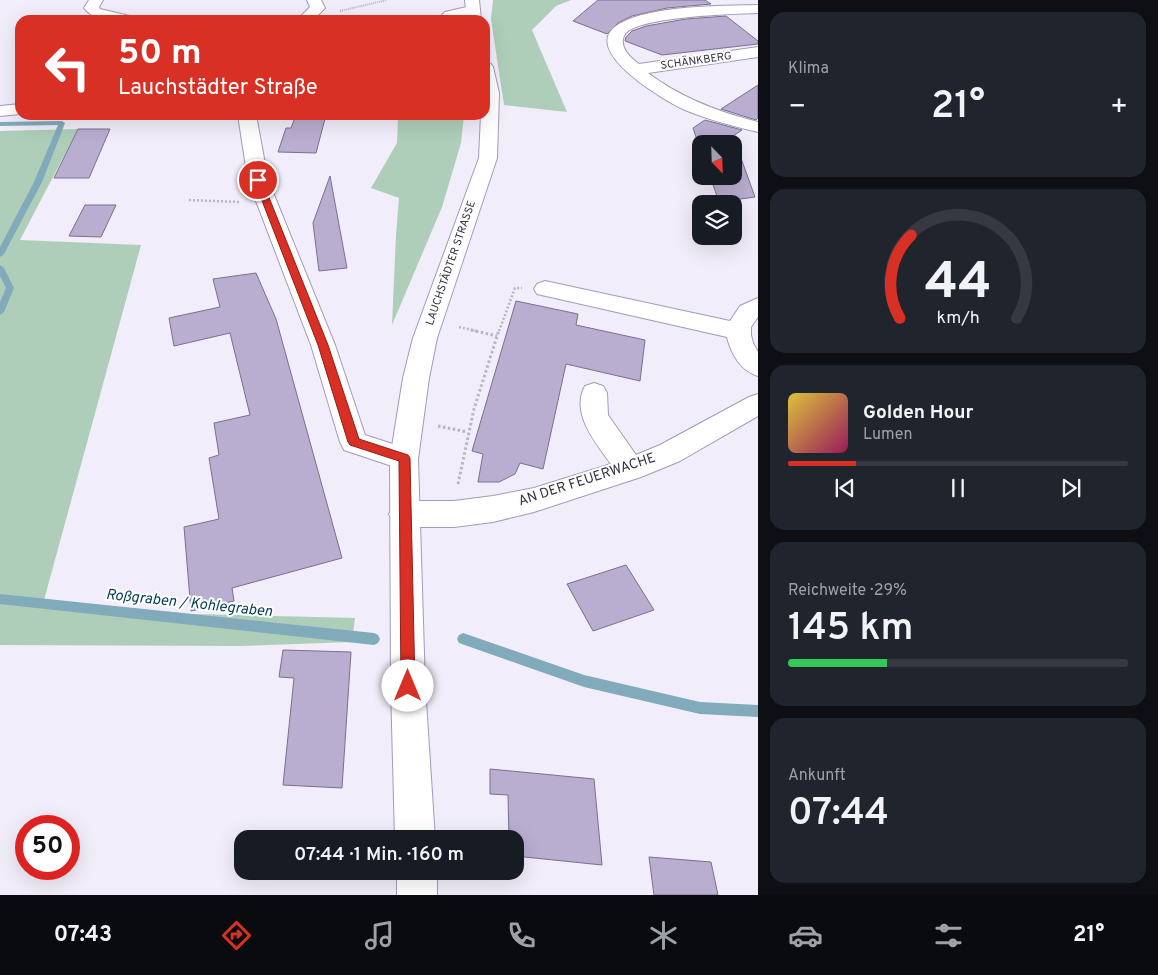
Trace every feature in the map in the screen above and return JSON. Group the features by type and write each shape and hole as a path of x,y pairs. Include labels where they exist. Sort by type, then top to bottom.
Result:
{"street":[{"path":"96,0 91,8 95,12 108,15"},
{"path":"310,15 318,8 314,0"},
{"name":"SCHÄNKBERG","path":"758,9 682,14 642,20 624,27 616,35 616,47 622,57 634,70 660,90 704,112 758,127"},
{"path":"450,15 472,10"},
{"name":"SCHÄNKBERG","path":"634,70 758,52"},
{"name":"LAUCHSTÄDTER STRASSE","path":"490,89 490,115"},
{"path":"0,111 15,110"},
{"path":"248,120 258,180 323,345 354,442 404,458"},
{"name":"LAUCHSTÄDTER STRASSE","path":"415,830 408,686 404,458 416,378 431,320 488,158 490,120"},
{"path":"545,289 738,331"},
{"path":"758,306 750,310 741,319 738,331 745,353 758,367"},
{"path":"594,393 595,415 603,431 631,469"},
{"name":"AN DER FEUERWACHE","path":"404,514 454,514 493,509 534,500 631,469 670,453 758,404"},
{"path":"417,880 417,895"}],"path":[{"path":"340,12 387,0"},
{"path":"189,200 267,202"},
{"path":"454,514 467,432 497,336 515,288"},
{"path":"431,320 497,336"}],"green space":[{"path":"493,0 571,0 556,6 532,30 567,112 504,105 491,19"},
{"path":"398,120 463,120 461,143 442,207 392,325 399,198 371,188 397,143"},
{"path":"78,129 20,240 141,245 44,600 193,614 355,618 352,642 241,646 0,645 0,131"}],"building":[{"path":"598,0 705,0 711,4 667,8 632,16 618,23 607,34 573,21"},
{"path":"726,16 758,41 758,44 662,55 625,41 632,31 646,26 686,19"},
{"path":"758,85 758,118 756,120 721,109"},
{"path":"294,120 325,120 316,153 278,152 286,128 291,128"},
{"path":"705,120 742,130 734,135 695,135 693,128"},
{"path":"78,129 110,129 89,178 54,178"},
{"path":"742,161 755,197 742,199 742,195 717,195 713,185 742,185"},
{"path":"330,176 347,268 319,271 313,223"},
{"path":"85,205 116,205 101,237 69,236"},
{"path":"256,273 276,319 342,558 232,588 234,601 191,611 184,527 219,519 209,458 219,455 214,423 250,415 230,333 174,346 169,318 220,307 213,279"},
{"path":"516,301 578,314 576,325 645,340 640,381 566,364 543,469 520,463 515,474 499,482 478,482 483,454 472,451"},
{"path":"626,565 654,610 593,631 567,584"},
{"path":"283,650 351,652 342,788 283,785 294,678 279,677"},
{"path":"490,769 594,779 602,865 524,857 524,830 509,830 508,795 490,794"},
{"path":"649,857 711,862 718,895 654,895"}],"waterway":[{"path":"0,124 62,123 38,182 0,254"},
{"path":"0,268 10,288 0,312"},
{"name":"Roßgraben / Kohlegraben","path":"0,599 374,639"},
{"path":"463,639 584,681 700,708 758,711"}],"route":[{"path":"258,180 323,345 354,442 404,458 408,686"}]}
